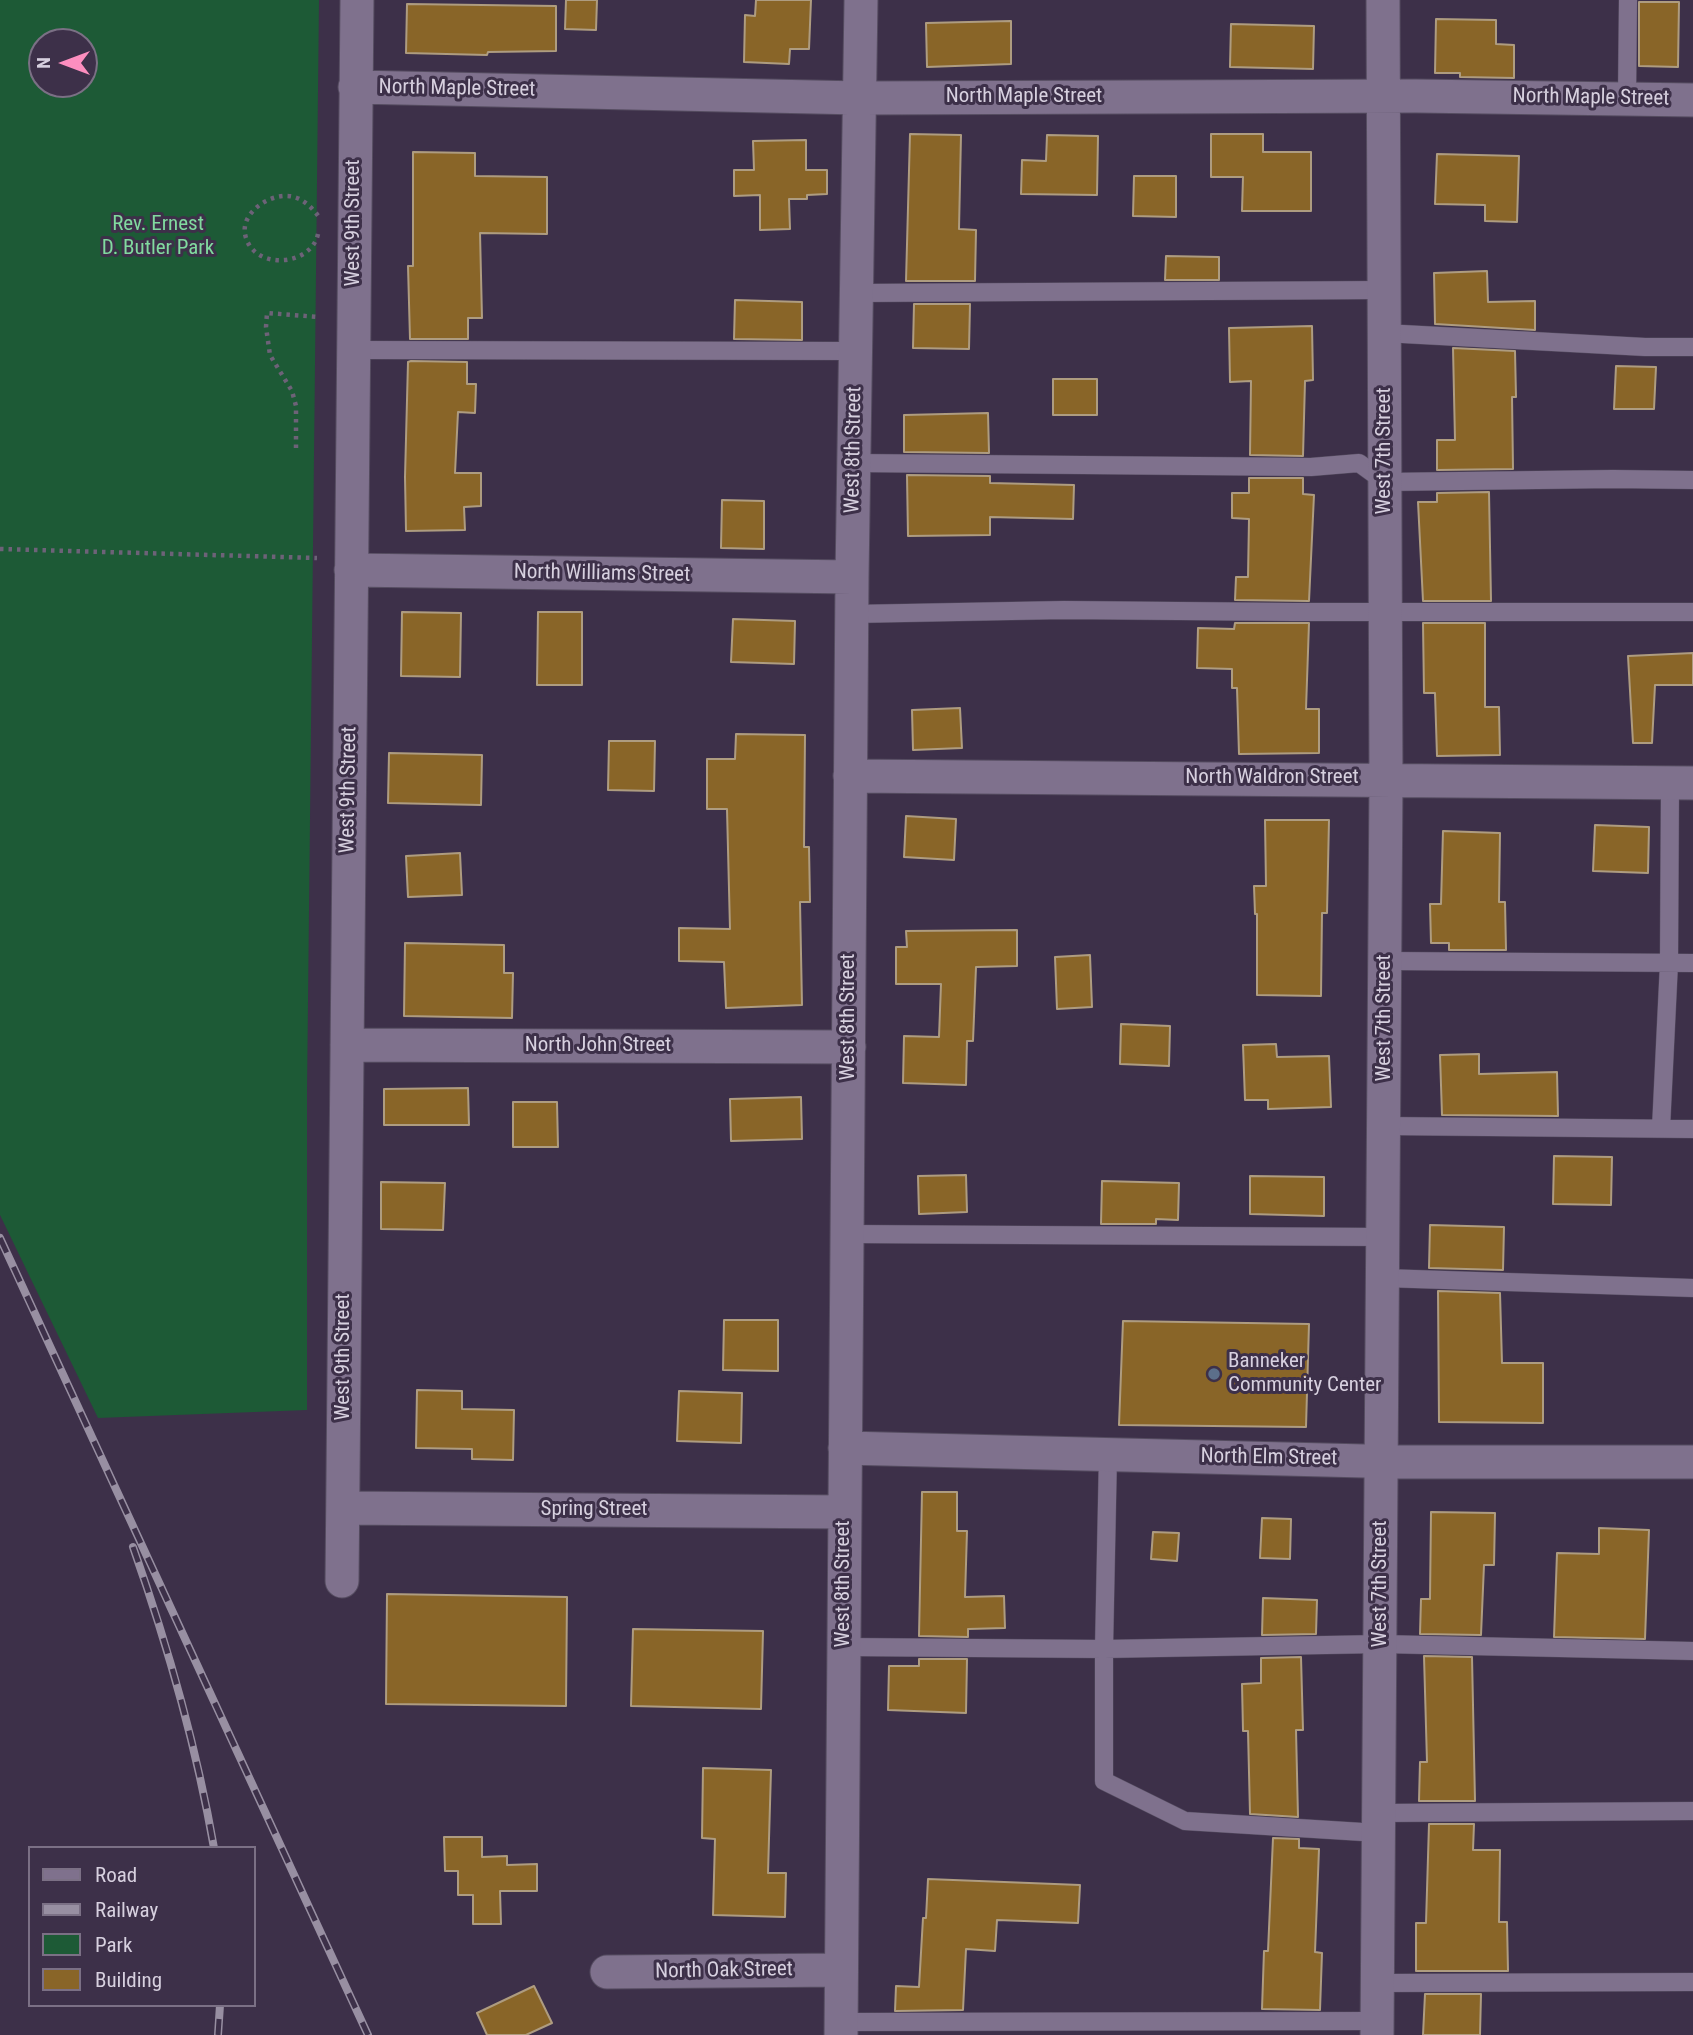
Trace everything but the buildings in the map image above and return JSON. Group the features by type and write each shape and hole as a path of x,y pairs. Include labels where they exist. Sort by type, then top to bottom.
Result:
{"street":[{"name":"West 9th Street","path":"342,1581 357,0"},
{"name":"West 8th Street","path":"841,2029 853,463 861,0"},
{"name":"West 7th Street","path":"1377,2028 1386,779 1383,0"},
{"name":"North Maple Street","path":"355,87 860,98 1382,96 1693,100"},
{"name":"North Williams Street","path":"351,570 852,577"},
{"name":"North Waldron Street","path":"850,776 1681,783"},
{"name":"North John Street","path":"347,1045 849,1047"},
{"name":"North Elm Street","path":"845,1448 1382,1461 1693,1462"},
{"name":"Spring Street","path":"343,1508 845,1512"},
{"name":"North Oak Street","path":"607,1972 841,1970"}],"lane":[{"path":"1627,99 1628,0"},
{"path":"856,293 1384,290"},
{"path":"1384,333 1645,347 1693,347"},
{"path":"353,350 855,351"},
{"path":"853,463 1311,467 1359,463 1385,482 1693,480"},
{"path":"852,614 1065,610 1693,612"},
{"path":"1661,1128 1681,783"},
{"path":"1385,961 1693,963"},
{"path":"1384,1126 1693,1129"},
{"path":"847,1234 1384,1237"},
{"path":"1383,1278 1693,1288"},
{"path":"1108,1454 1104,1781 1185,1821 1379,1823 1693,1811"},
{"path":"844,1647 1104,1649 1381,1644 1693,1651"},
{"path":"1378,1983 1693,1982"},
{"path":"841,2029 1377,2028"}],"path":[{"path":"319,217 293,196 281,196 259,204 248,220 245,232 248,242 257,254 271,260 300,257 316,244 319,233"},
{"path":"296,448 296,405 292,391 270,355 267,313 318,317"},
{"path":"0,550 315,557 351,570"}],"green space":[{"name":"Rev. Ernest D. Butler Park","path":"0,0 319,0 307,1092 307,1410 98,1418 0,1215"}],"railway":[{"path":"0,1238 368,2035"},
{"path":"133,1547 180,1696 199,1771 214,1846"},
{"path":"218,2035 220,2007"}],"place":[{"name":"Banneker Community Center","path":"1214,1374"}]}
